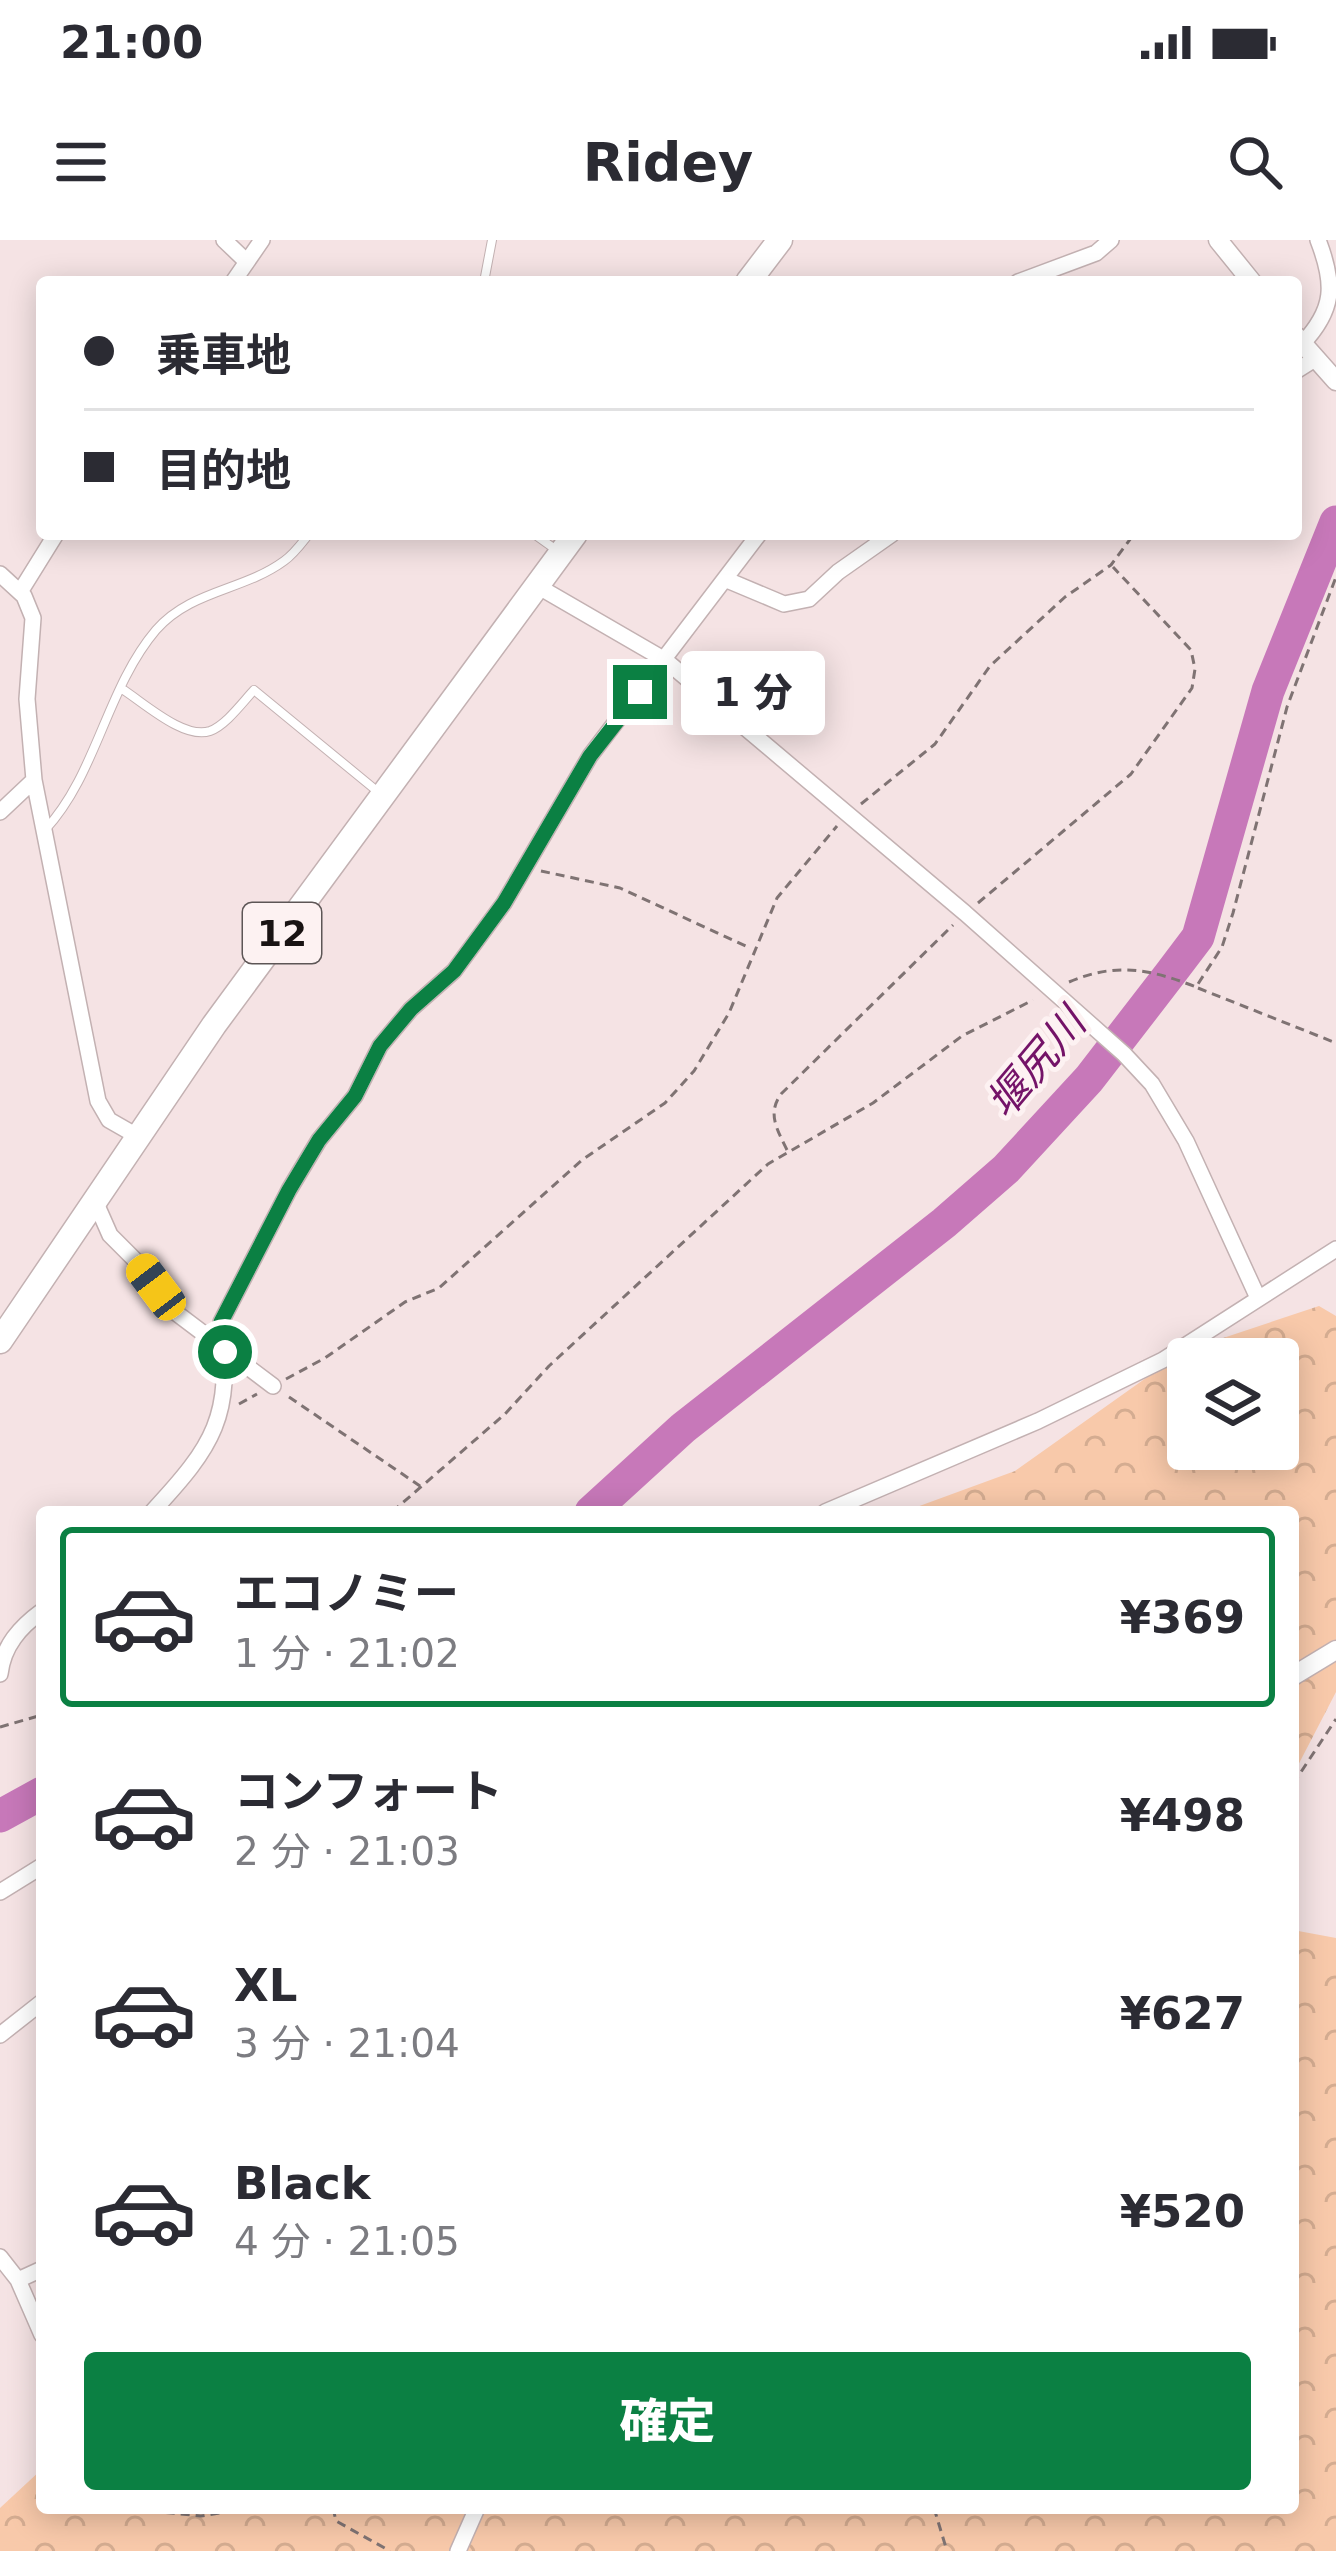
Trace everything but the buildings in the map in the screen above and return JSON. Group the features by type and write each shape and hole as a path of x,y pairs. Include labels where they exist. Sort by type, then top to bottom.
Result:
{"main road":[{"path":"753,276 780,240"},
{"name":"12","path":"0,1341 137,1136 568,544"}],"street":[{"path":"224,240 247,262"},
{"path":"237,276 262,240"},
{"path":"1034,276 1096,253 1111,240"},
{"path":"1218,240 1247,276"},
{"path":"1318,240 1327,263 1329,293 1323,322 1304,346 1336,381"},
{"path":"20,592 52,540"},
{"path":"157,1506 199,1460 221,1414 225,1352 221,1322 319,1140 355,1096 380,1046 411,1009 454,971 504,903 590,756 755,540"},
{"path":"727,580 784,604 809,599 883,540"},
{"path":"0,574 20,592 33,618 27,699 34,780 98,1101 109,1120 137,1136"},
{"path":"539,587 664,660 1124,1054 1152,1084 1186,1141 1258,1298"},
{"path":"0,812 34,780"},
{"path":"95,1202 110,1235 175,1312 273,1386"},
{"path":"839,1506 1038,1421 1163,1360 1336,1250"},
{"path":"0,1674 19,1628 36,1615"},
{"path":"1299,1672 1336,1649"},
{"path":"0,1892 36,1870"},
{"path":"0,2035 36,2007"},
{"path":"0,2257 18,2279 36,2321"},
{"path":"18,2279 36,2272"},
{"path":"458,2551 474,2514"}],"lane":[{"path":"485,276 492,240"},
{"path":"44,831 67,806 122,688 154,633 180,607 272,569 290,558 304,540"},
{"path":"122,688 184,728 200,733 214,730 254,690 382,796"}],"path":[{"path":"221,1414 325,1358 405,1301 440,1288 582,1160 665,1103 694,1071 729,1013 777,898 847,814 935,743 989,666 1065,597 1111,565 1130,540"},
{"path":"788,1151 773,1121 773,1106 781,1094 965,914 1131,774 1192,688 1196,669 1191,650 1111,565"},
{"path":"1196,987 1222,947 1286,707 1336,578"},
{"path":"523,867 620,888 752,949"},
{"path":"399,1506 506,1414 549,1366 745,1182 788,1151 873,1103 962,1036 1075,979 1112,970 1152,970 1336,1043"},
{"path":"273,1386 422,1487"},
{"path":"0,1727 36,1717"},
{"path":"1299,1775 1336,1718"},
{"path":"182,2514 214,2514"},
{"path":"334,2514 336,2521 390,2551"},
{"path":"936,2514 947,2551"}],"green space":[{"path":"1319,1306 1336,1316 1336,1692 1299,1763 1299,1506 919,1506 1015,1471 1167,1363 1167,1470 1299,1470 1299,1338 1223,1338"},
{"path":"1299,1931 1336,1938 1336,2551 0,2551 0,2508 36,2475 36,2514 1299,2514"}],"waterway":[{"name":"堰尻川","path":"598,1506 683,1428 1006,1169 1089,1079 1198,937 1268,691 1336,522"},
{"name":"堰尻川","path":"0,1816 36,1796"}],"route":[{"path":"225,1352 221,1322 319,1140 355,1096 380,1046 411,1009 454,971 504,903 590,756 640,692"}]}
